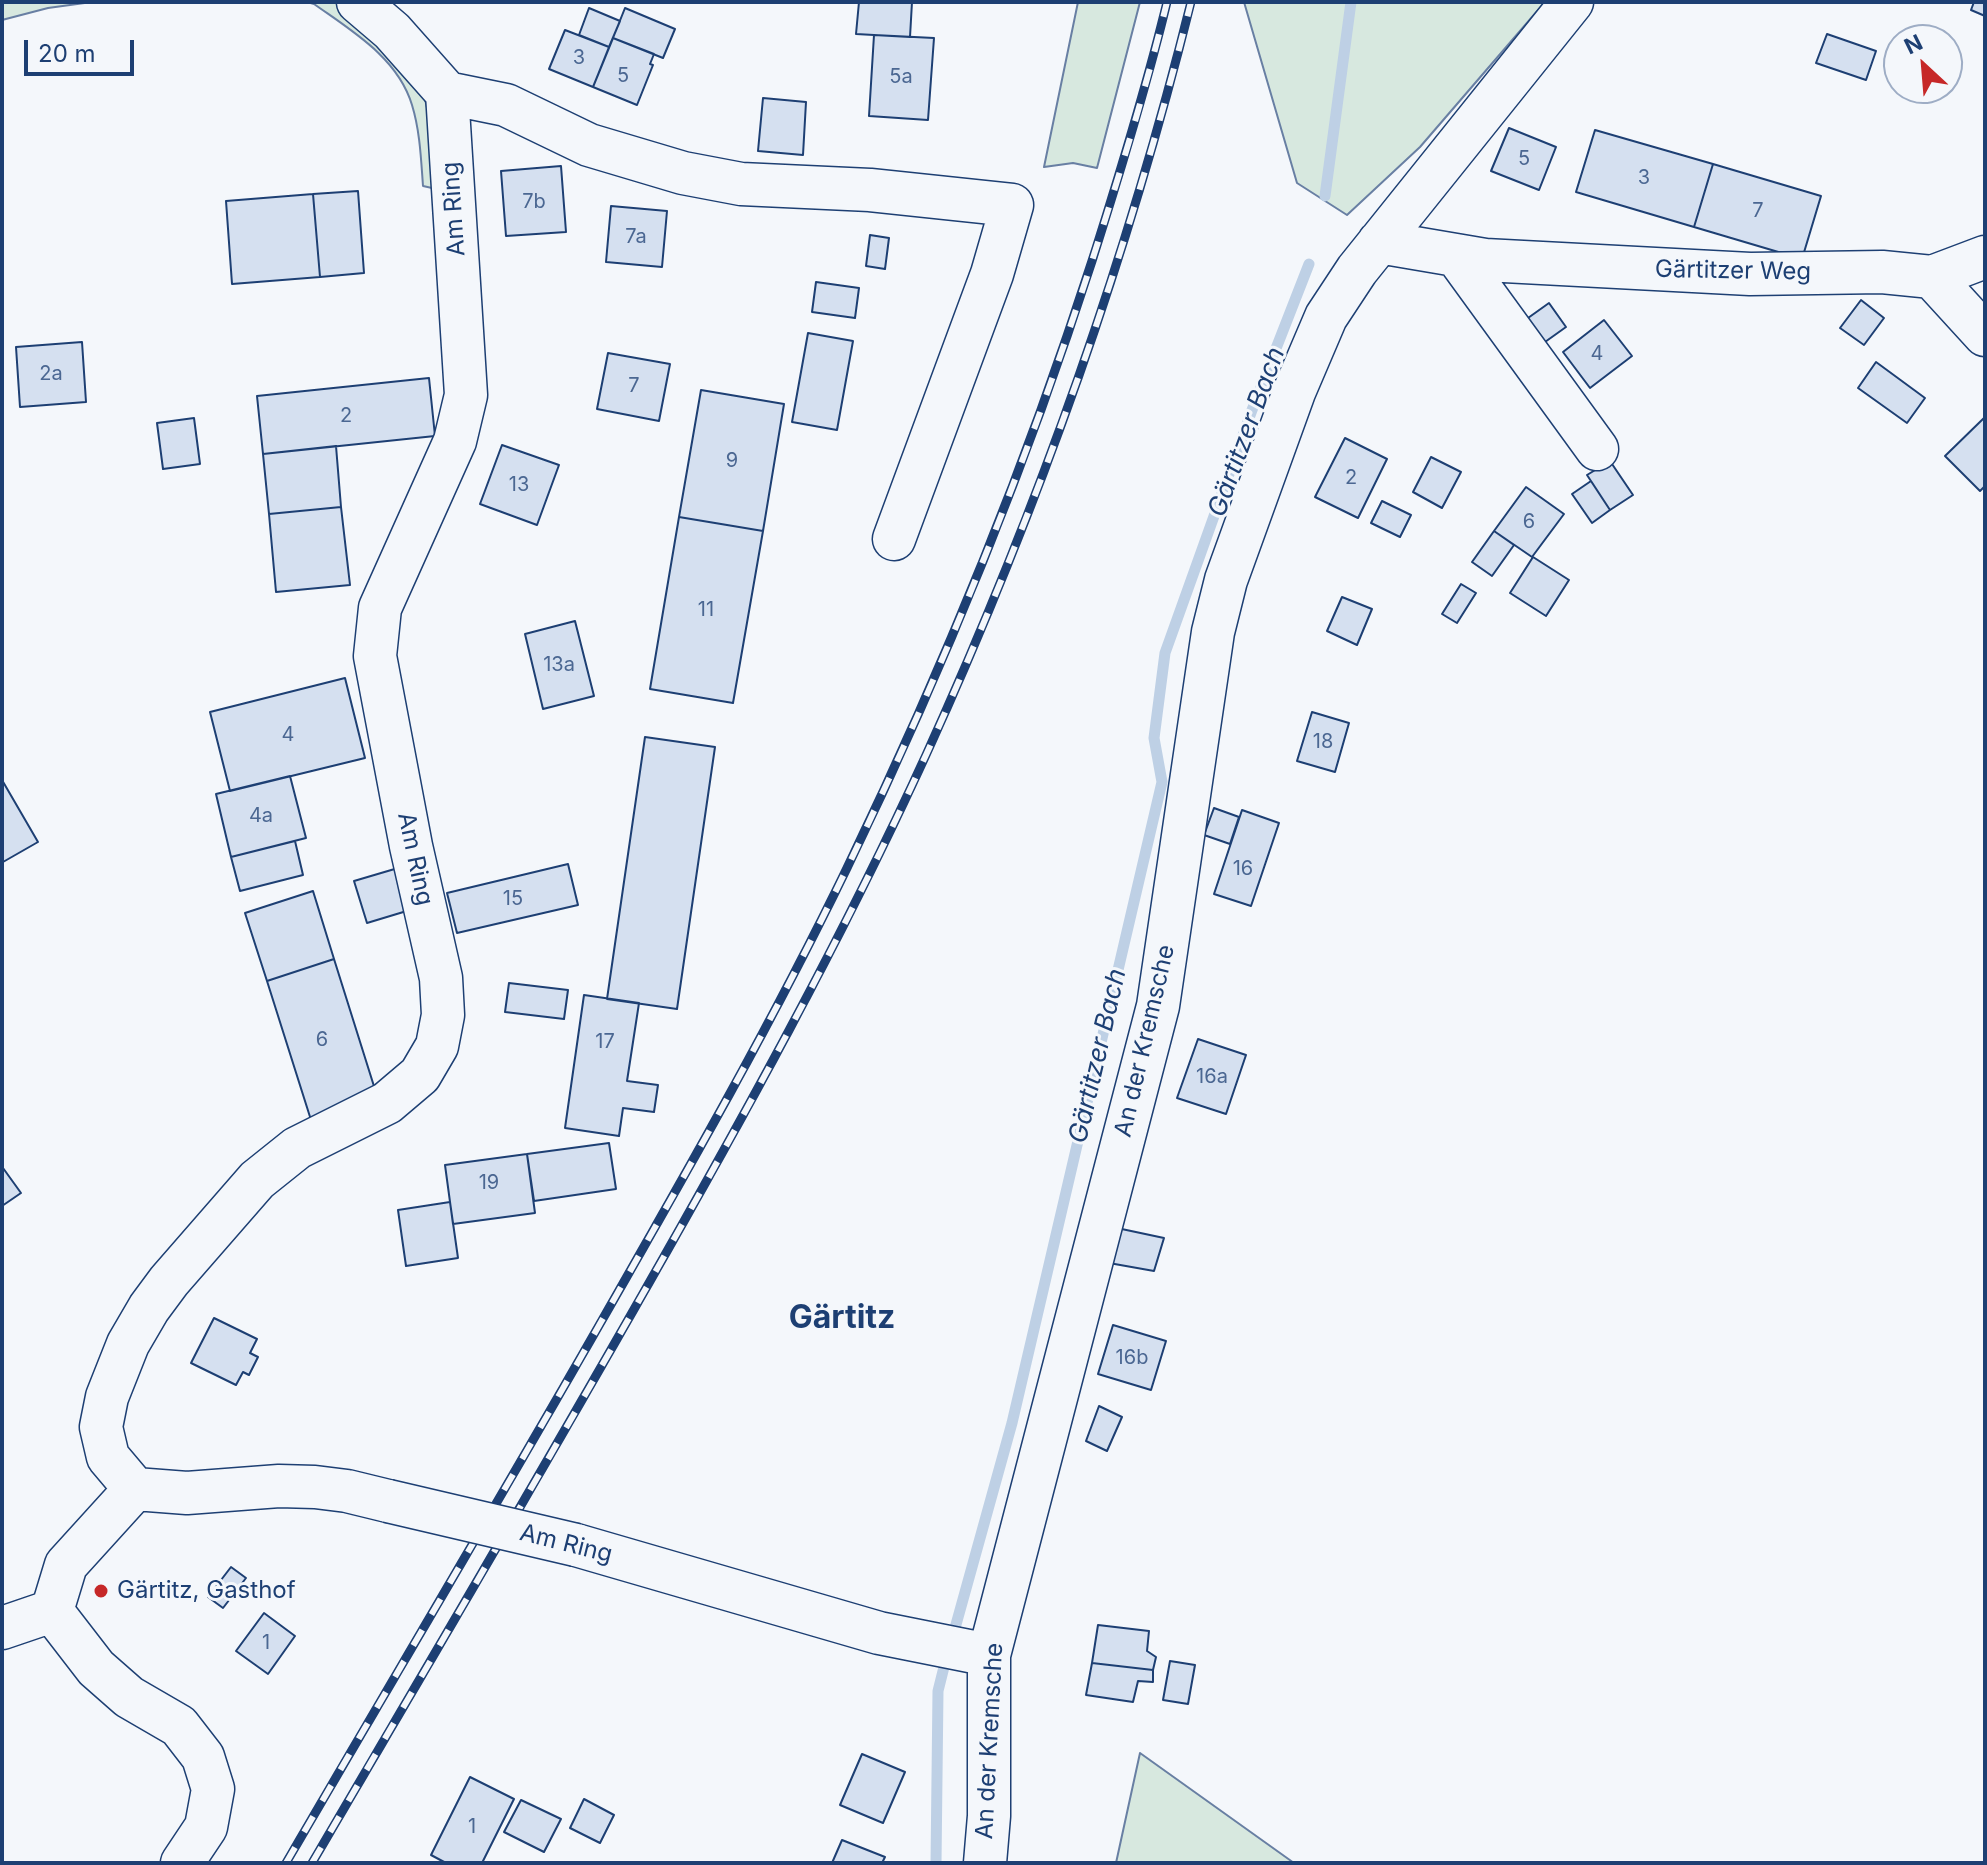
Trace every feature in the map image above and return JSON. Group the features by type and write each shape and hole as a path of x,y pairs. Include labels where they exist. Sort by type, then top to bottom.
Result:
{"street":[{"path":"358,2 392,31 447,93 506,105 589,145 683,173 741,184 870,190 1012,205 992,274 894,539"},
{"name":"An der Kremsche","path":"985,1863 989,1816 975,1653 1158,1006 1213,632 1226,580 1294,392 1326,317 1379,242 1572,2"},
{"name":"Am Ring","path":"447,93 466,395 455,441 380,608 375,656 411,846 441,978 443,1015 437,1046 420,1075 387,1103 297,1148 257,1180 169,1281 149,1308 123,1357 107,1397 101,1427 108,1457 135,1489 187,1493 267,1486 347,1491 576,1545 909,1640 975,1653"},
{"name":"Gärtitzer Weg","path":"1379,242 1485,260 1750,274 1882,272 1932,277"},
{"path":"1456,255 1597,449"},
{"path":"1985,257 1932,277 1985,335"},
{"path":"52,1611 66,1565 135,1489"},
{"path":"2,1628 52,1611"},
{"path":"52,1611 96,1668 129,1697 179,1726 203,1757 213,1789 206,1827 182,1863"}],"shaded area":[{"path":"2,2 92,2 48,8 2,20"},
{"path":"307,2 336,2 388,46 424,95 431,125 432,188 423,186 415,115 396,73 358,35"},
{"path":"1078,2 1140,2 1097,168 1073,163 1044,167"},
{"path":"1244,2 1545,2 1420,147 1347,215 1297,183"},
{"path":"1140,1753 1294,1863 1116,1863"}],"building":[{"path":"859,2 912,2 910,37 856,34"},
{"path":"1974,2 1985,2 1985,16 1971,10"},
{"path":"589,8 620,21 609,47 579,35"},
{"path":"625,8 675,29 663,58 613,38"},
{"path":"565,30 609,47 593,87 549,69"},
{"path":"1827,34 1876,51 1866,80 1816,63"},
{"path":"874,35 934,38 928,120 869,116"},
{"path":"613,38 654,54 650,64 653,65 637,105 593,87"},
{"path":"763,98 806,102 803,155 758,151"},
{"path":"1509,128 1556,147 1539,190 1491,171"},
{"path":"1595,130 1713,164 1694,227 1576,192"},
{"path":"1713,164 1821,196 1802,259 1694,227"},
{"path":"561,166 566,232 506,236 501,171"},
{"path":"358,191 364,273 320,277 313,194"},
{"path":"313,194 320,277 232,284 226,201"},
{"path":"611,206 667,211 662,267 606,262"},
{"path":"870,235 889,238 885,269 866,266"},
{"path":"816,282 859,288 855,318 812,312"},
{"path":"1861,300 1884,318 1864,345 1840,328"},
{"path":"1549,303 1566,327 1538,347 1521,323"},
{"path":"1604,320 1632,356 1590,388 1563,352"},
{"path":"808,333 853,341 837,430 792,422"},
{"path":"82,342 86,402 20,407 16,347"},
{"path":"608,353 670,364 659,421 597,409"},
{"path":"1876,362 1925,398 1907,423 1858,388"},
{"path":"429,378 435,436 263,454 257,396"},
{"path":"701,390 784,404 763,531 679,517"},
{"path":"1985,417 1985,486 1980,491 1945,456"},
{"path":"194,418 200,464 163,469 157,423"},
{"path":"1345,438 1387,459 1358,518 1315,497"},
{"path":"502,445 559,465 537,525 480,504"},
{"path":"336,446 341,507 269,514 263,454"},
{"path":"1431,457 1461,472 1442,508 1413,492"},
{"path":"1610,461 1633,495 1610,510 1587,475"},
{"path":"1591,481 1610,510 1592,523 1572,494"},
{"path":"1526,487 1564,514 1532,557 1494,531"},
{"path":"1382,501 1411,515 1400,537 1371,523"},
{"path":"341,507 350,585 276,592 269,514"},
{"path":"679,517 763,531 733,703 650,689"},
{"path":"1494,531 1514,545 1492,576 1472,562"},
{"path":"1533,557 1569,580 1546,616 1510,593"},
{"path":"1461,584 1476,593 1457,623 1442,614"},
{"path":"1342,597 1372,609 1357,645 1327,631"},
{"path":"575,621 594,696 543,709 525,634"},
{"path":"345,678 365,758 230,791 210,712"},
{"path":"1312,712 1349,723 1335,772 1297,761"},
{"path":"645,737 715,747 677,1009 607,999"},
{"path":"290,776 306,838 231,857 216,794"},
{"path":"2,780 38,842 3,862 2,861"},
{"path":"1214,808 1239,817 1230,844 1204,835"},
{"path":"1242,810 1279,823 1251,906 1214,894"},
{"path":"295,841 303,875 240,891 231,857"},
{"path":"568,864 578,905 457,933 447,893"},
{"path":"398,868 410,910 367,923 354,881"},
{"path":"313,891 334,959 267,981 245,913"},
{"path":"334,959 378,1099 311,1120 267,981"},
{"path":"509,983 568,990 564,1019 505,1012"},
{"path":"584,995 639,1003 627,1081 658,1085 654,1112 623,1108 619,1136 565,1128"},
{"path":"1198,1039 1246,1055 1226,1114 1177,1098"},
{"path":"609,1143 616,1189 534,1201 527,1154"},
{"path":"527,1154 535,1213 453,1224 445,1165"},
{"path":"2,1169 21,1193 2,1206"},
{"path":"450,1202 458,1258 406,1266 398,1210"},
{"path":"1117,1228 1164,1238 1154,1271 1109,1263"},
{"path":"214,1318 257,1339 250,1353 258,1357 249,1375 243,1372 236,1385 191,1363"},
{"path":"1113,1325 1166,1341 1151,1390 1098,1374"},
{"path":"1099,1406 1122,1417 1107,1451 1086,1441"},
{"path":"231,1567 246,1578 223,1608 208,1597"},
{"path":"264,1613 295,1636 268,1674 236,1651"},
{"path":"1098,1625 1149,1631 1147,1651 1156,1657 1153,1670 1092,1663"},
{"path":"1170,1661 1195,1665 1188,1704 1163,1700"},
{"path":"1092,1663 1153,1670 1153,1682 1138,1681 1133,1702 1086,1695"},
{"path":"862,1754 905,1772 883,1823 840,1805"},
{"path":"470,1777 514,1799 482,1863 446,1863 431,1855"},
{"path":"584,1799 614,1815 600,1843 570,1828"},
{"path":"521,1800 561,1819 544,1852 504,1832"},
{"path":"842,1840 885,1857 882,1863 832,1863"}],"waterway":[{"name":"Gärtitzer Bach","path":"1325,196 1351,2"},
{"name":"Gärtitzer Bach","path":"952,1639 1012,1423 1162,782 1154,738 1165,653 1252,410 1309,264"},
{"name":"Gärtitzer Bach","path":"936,1863 938,1691 947,1655"}],"railway":[{"path":"286,1863 668,1205 760,1038 847,868 949,644 1039,416 1112,197 1167,2"},
{"path":"312,1863 560,1439 716,1164 825,962 926,755 1005,572 1076,384 1138,194 1191,2"}],"place":[{"name":"Gärtitz, Gasthof","path":"101,1591"}],"district":[{"name":"Gärtitz","path":"842,1318"}]}
